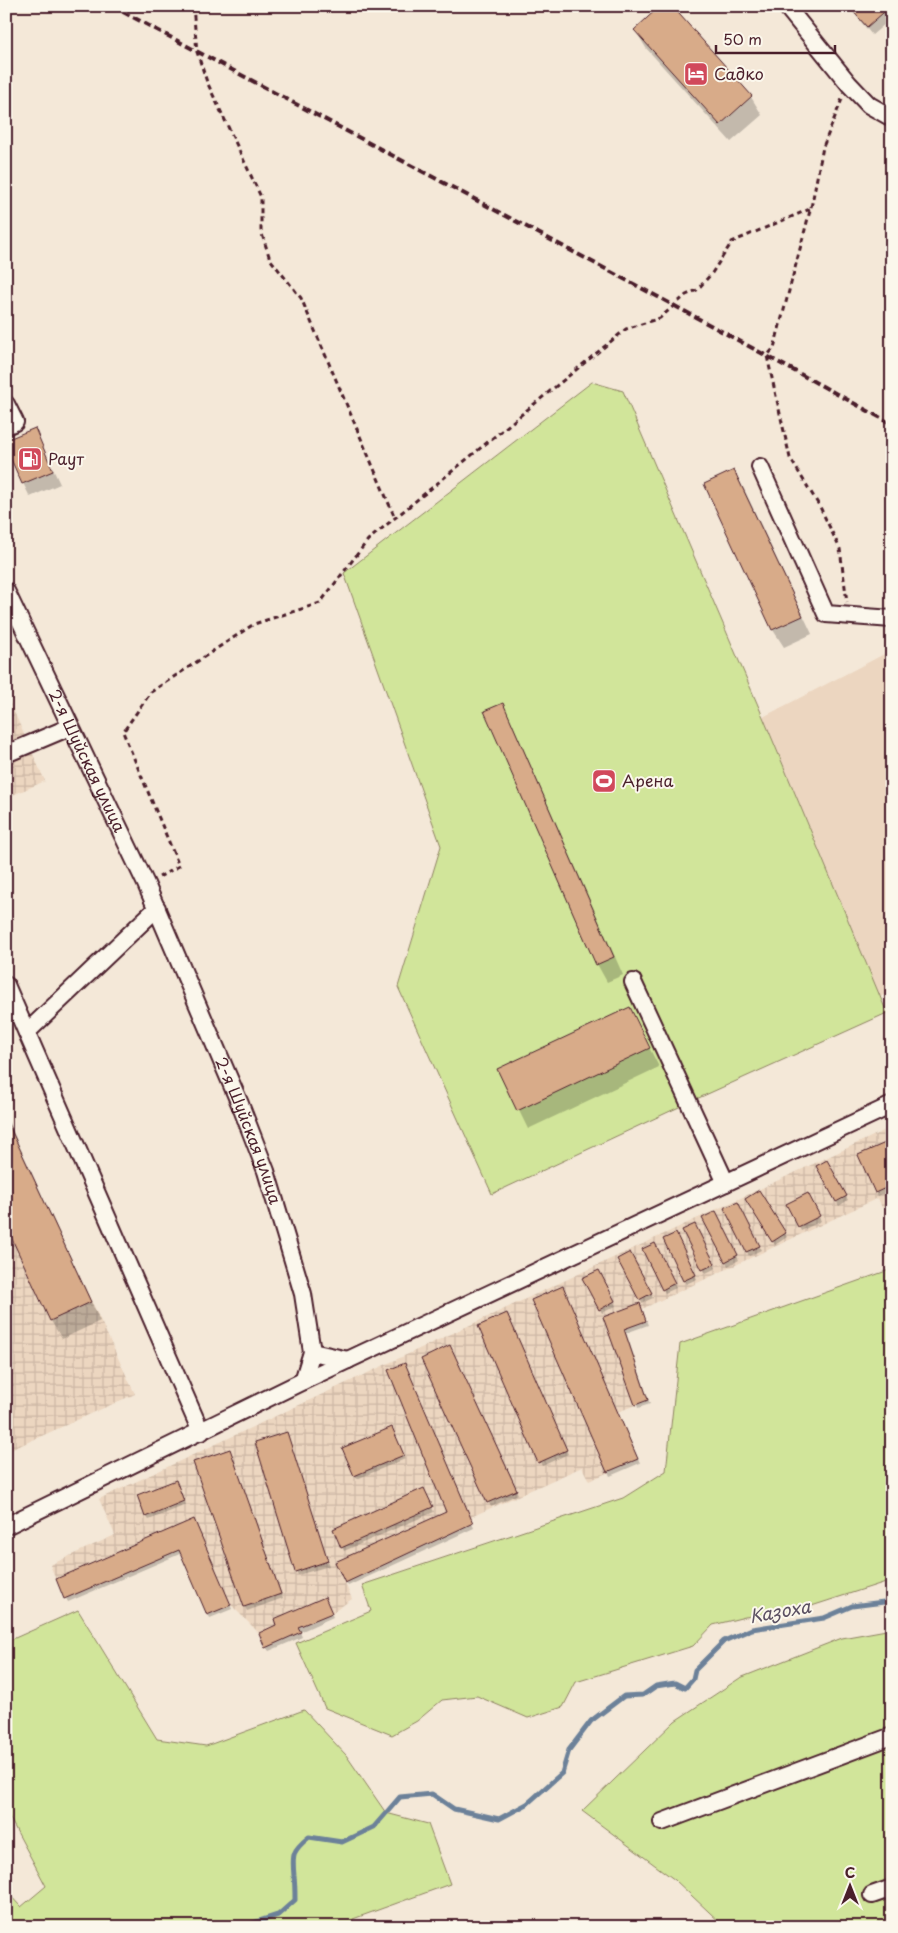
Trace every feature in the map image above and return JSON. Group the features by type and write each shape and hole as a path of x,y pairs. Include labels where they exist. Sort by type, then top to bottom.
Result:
{"street":[{"path":"786,6 849,84 869,105 892,118"},
{"path":"6,404 15,422 6,426"},
{"path":"760,467 826,614 892,619"},
{"name":"2-я Шуйская улица","path":"6,591 157,908 240,1104 266,1171 303,1294 312,1352 303,1381"},
{"path":"6,754 70,727"},
{"path":"27,1032 157,908"},
{"path":"633,982 726,1183"},
{"path":"6,985 201,1432"},
{"path":"6,1526 303,1381 892,1105"},
{"path":"312,1352 348,1360"},
{"path":"662,1822 892,1736"},
{"path":"872,1895 892,1888"}],"path":[{"path":"193,6 198,52 207,82 261,197 261,231 270,259 301,298 395,518"},
{"path":"849,84 823,146 810,209 774,348 767,356 790,458 820,507 840,549 849,615"},
{"path":"146,884 179,866 123,732 151,692 254,624 320,603 368,540 626,329 660,318 686,296 697,290 712,273 732,242 810,209"}],"shaded area":[{"path":"892,650 892,991 880,997 763,717"},
{"path":"6,694 45,781 6,798"},
{"path":"6,1119 135,1394 6,1452"},
{"path":"892,1127 892,1203 882,1208 878,1198 642,1309 646,1321 625,1329 648,1400 618,1412 638,1459 589,1481 582,1467 471,1517 473,1523 345,1583 352,1599 332,1613 299,1627 301,1632 265,1648 259,1633 231,1605 207,1615 179,1550 64,1599 50,1565 115,1535 99,1499"}],"green space":[{"name":"Арена","path":"592,382 623,391 763,717 887,1013 492,1194 398,987 441,846 344,573"},
{"path":"892,1269 892,1580 793,1612 745,1617 713,1625 693,1646 576,1682 563,1707 528,1718 477,1696 442,1700 417,1721 392,1735 325,1708 296,1643 371,1611 362,1585 623,1498 666,1471 680,1344"},
{"path":"78,1610 157,1739 206,1746 304,1710 346,1755 386,1813 428,1824 450,1884 353,1919 349,1927 6,1927 6,1891 21,1907 46,1886 6,1811 6,1642"},
{"path":"892,1629 892,1927 725,1927 675,1880 582,1811 675,1721 740,1678 842,1638"}],"building":[{"path":"660,6 672,6 752,96 720,125 634,30"},
{"path":"853,6 891,6 867,27 850,8"},
{"name":"Раут","path":"35,428 53,471 22,484 6,448 6,440"},
{"path":"734,470 803,616 772,630 704,484"},
{"path":"503,703 614,957 596,965 484,711"},
{"path":"630,1007 650,1048 517,1111 497,1069"},
{"path":"6,1119 91,1302 50,1321 6,1226"},
{"path":"892,1140 892,1185 875,1193 858,1155"},
{"path":"827,1160 847,1196 836,1202 816,1166"},
{"path":"759,1190 786,1233 772,1242 745,1199"},
{"path":"808,1193 820,1216 798,1227 786,1204"},
{"path":"738,1202 760,1246 746,1252 724,1208"},
{"path":"716,1211 738,1255 725,1262 702,1218"},
{"path":"695,1224 715,1264 702,1270 682,1230"},
{"path":"676,1233 696,1275 683,1281 663,1239"},
{"path":"655,1243 675,1283 662,1290 642,1249"},
{"path":"630,1252 652,1293 639,1300 617,1259"},
{"path":"599,1270 615,1301 599,1310 582,1278"},
{"path":"563,1286 638,1459 607,1472 531,1300"},
{"path":"640,1303 646,1321 624,1329 648,1400 635,1405 603,1317"},
{"path":"507,1313 567,1450 538,1463 478,1326"},
{"path":"450,1345 517,1490 487,1503 421,1359"},
{"path":"405,1363 473,1523 345,1583 335,1562 446,1512 388,1370"},
{"path":"392,1427 404,1455 354,1476 342,1448"},
{"path":"287,1432 328,1561 295,1572 255,1442"},
{"path":"230,1449 281,1594 244,1607 193,1462"},
{"path":"176,1480 184,1501 145,1517 137,1495"},
{"path":"424,1488 433,1507 341,1548 333,1529"},
{"path":"194,1519 231,1605 207,1615 179,1550 64,1599 56,1579"},
{"path":"325,1597 332,1613 298,1627 301,1632 265,1648 259,1633 276,1625 274,1619"}],"waterway":[{"name":"Казоха","path":"241,1927 278,1915 295,1900 293,1858 299,1846 309,1837 342,1842 374,1827 400,1797 432,1794 454,1809 499,1819 527,1804 562,1773 569,1750 591,1721 624,1696 643,1695 656,1686 675,1683 685,1688 693,1679 695,1670 724,1641 752,1629 824,1618 852,1606 892,1601"}],"railway":[{"path":"112,6 675,306 892,424"}],"place":[{"name":"Садко","path":"696,74"},
{"name":"Раут","path":"30,459"},
{"name":"Арена","path":"604,781"}]}
